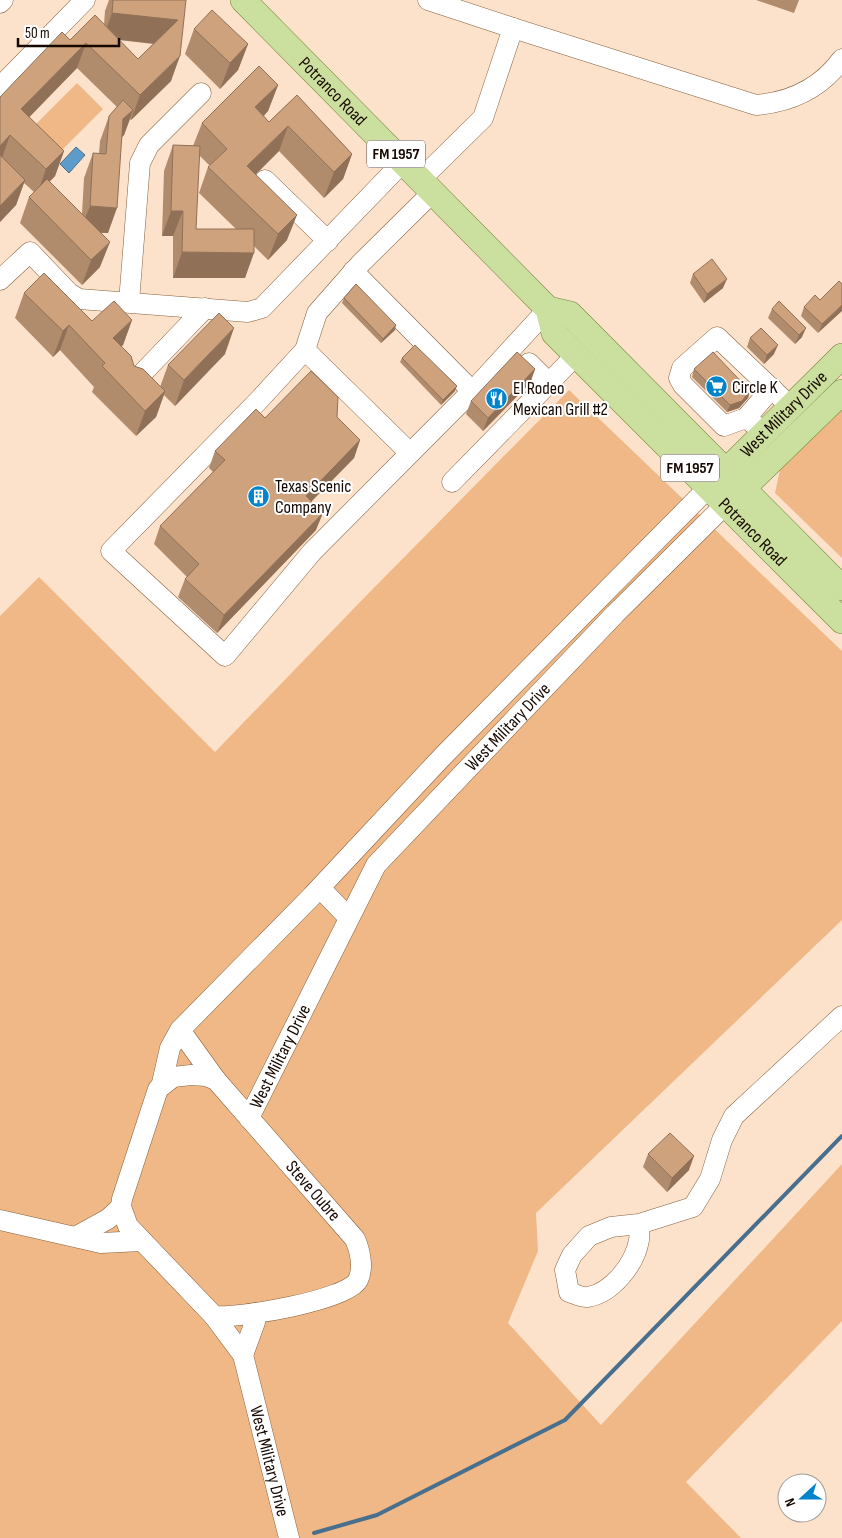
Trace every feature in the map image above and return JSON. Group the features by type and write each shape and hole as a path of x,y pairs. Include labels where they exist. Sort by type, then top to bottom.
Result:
{"main road":[{"name":"Potranco Road","path":"243,0 548,309 554,333 726,488 842,588"},
{"name":"Potranco Road","path":"548,309 570,314 680,424 726,488 842,621"},
{"name":"West Military Drive","path":"726,488 765,433 842,356"},
{"name":"West Military Drive","path":"726,488 842,392"}],"street":[{"path":"0,3 3,0"},
{"path":"0,87 86,0"},
{"path":"428,0 756,105 787,101 808,91 829,76 842,59"},
{"path":"513,28 483,118 419,178 353,271 317,313 306,350 111,551 225,656 312,552 472,391 548,309"},
{"path":"129,302 140,163 149,145 201,93"},
{"path":"0,280 30,252 69,293 79,299 248,312 262,308 328,241 359,206 419,178"},
{"path":"265,180 328,241"},
{"path":"353,271 472,391"},
{"path":"132,383 205,308"},
{"path":"772,388 746,418 724,426 679,378 682,368 717,337 772,388 791,407"},
{"path":"306,350 410,453"},
{"path":"452,482 576,354"},
{"path":"529,363 549,383"},
{"path":"680,424 702,404"},
{"path":"746,418 765,433"},
{"name":"West Military Drive","path":"162,1083 170,1048 180,1030 320,888 443,756 726,488"},
{"name":"West Military Drive","path":"249,1118 376,864 615,614 726,488"},
{"path":"443,756 461,774"},
{"path":"320,888 348,917"},
{"path":"640,1224 693,1207 710,1179 722,1140 734,1116 842,1016"},
{"name":"Steve Oubre","path":"180,1030 216,1080 355,1239 360,1251 358,1281 349,1290 336,1296 255,1313 223,1317 214,1316"},
{"path":"77,1236 108,1219 121,1207 158,1089 162,1083 173,1077 191,1075 206,1076 216,1080"},
{"path":"121,1207 128,1226 214,1316"},
{"path":"0,1220 101,1243 142,1241"},
{"path":"243,1355 255,1322 255,1313"},
{"name":"West Military Drive","path":"214,1316 243,1355 289,1538"}],"shaded area":[{"path":"77,83 103,109 51,161 25,135"},
{"path":"569,390 842,651 842,920 536,1213 538,1251 508,1323 601,1425 842,1164 842,1321 686,1482 741,1538 0,1538 0,616 39,577 215,752"},
{"path":"842,403 842,558 775,493 781,465"}],"water":[{"path":"76,147 85,155 69,173 60,164"}],"building":[{"path":"113,0 186,0 180,56 140,95 86,43 21,109 64,151 46,169 10,135 0,146 0,97 62,32 70,40 95,15 138,59 178,20 112,13"},
{"path":"212,10 248,44 230,63 194,29"},
{"path":"259,66 278,85 255,107 269,122 297,95 352,154 334,172 288,126 247,166 297,215 278,234 208,167 227,149 202,123"},
{"path":"123,100 133,110 123,119 117,208 90,206 93,153 106,154 109,116"},
{"path":"173,145 200,146 196,229 254,229 254,253 182,252 183,211 171,211"},
{"path":"0,155 25,180 0,206"},
{"path":"47,179 110,242 91,260 29,197"},
{"path":"712,259 727,279 707,294 693,274"},
{"path":"44,273 92,321 114,301 132,320 113,338 131,356 134,366 143,369 165,391 145,411 102,366 105,363 69,325 63,331 24,293"},
{"path":"839,281 842,284 842,305 822,324 804,307 815,295 820,300"},
{"path":"356,284 396,325 383,339 344,298"},
{"path":"779,301 806,328 799,335 772,309"},
{"path":"219,313 234,328 184,380 168,365"},
{"path":"761,328 778,345 767,355 750,338"},
{"path":"415,345 457,386 443,400 402,358"},
{"name":"El Rodeo Mexican Grill #2","path":"517,352 535,369 488,418 471,401"},
{"path":"713,352 750,391 742,401 730,405 694,369"},
{"name":"Texas Scenic Company","path":"311,371 338,397 337,417 360,440 306,496 323,513 224,615 185,579 199,564 160,526 225,460 215,451 256,409 265,418"},
{"path":"670,1133 694,1156 672,1178 648,1154"}],"waterway":[{"path":"314,1533 377,1515 565,1420 842,1136"}],"place":[{"name":"Circle K","path":"716,387"},
{"name":"El Rodeo Mexican Grill #2","path":"497,398"},
{"name":"Texas Scenic Company","path":"259,496"}]}
